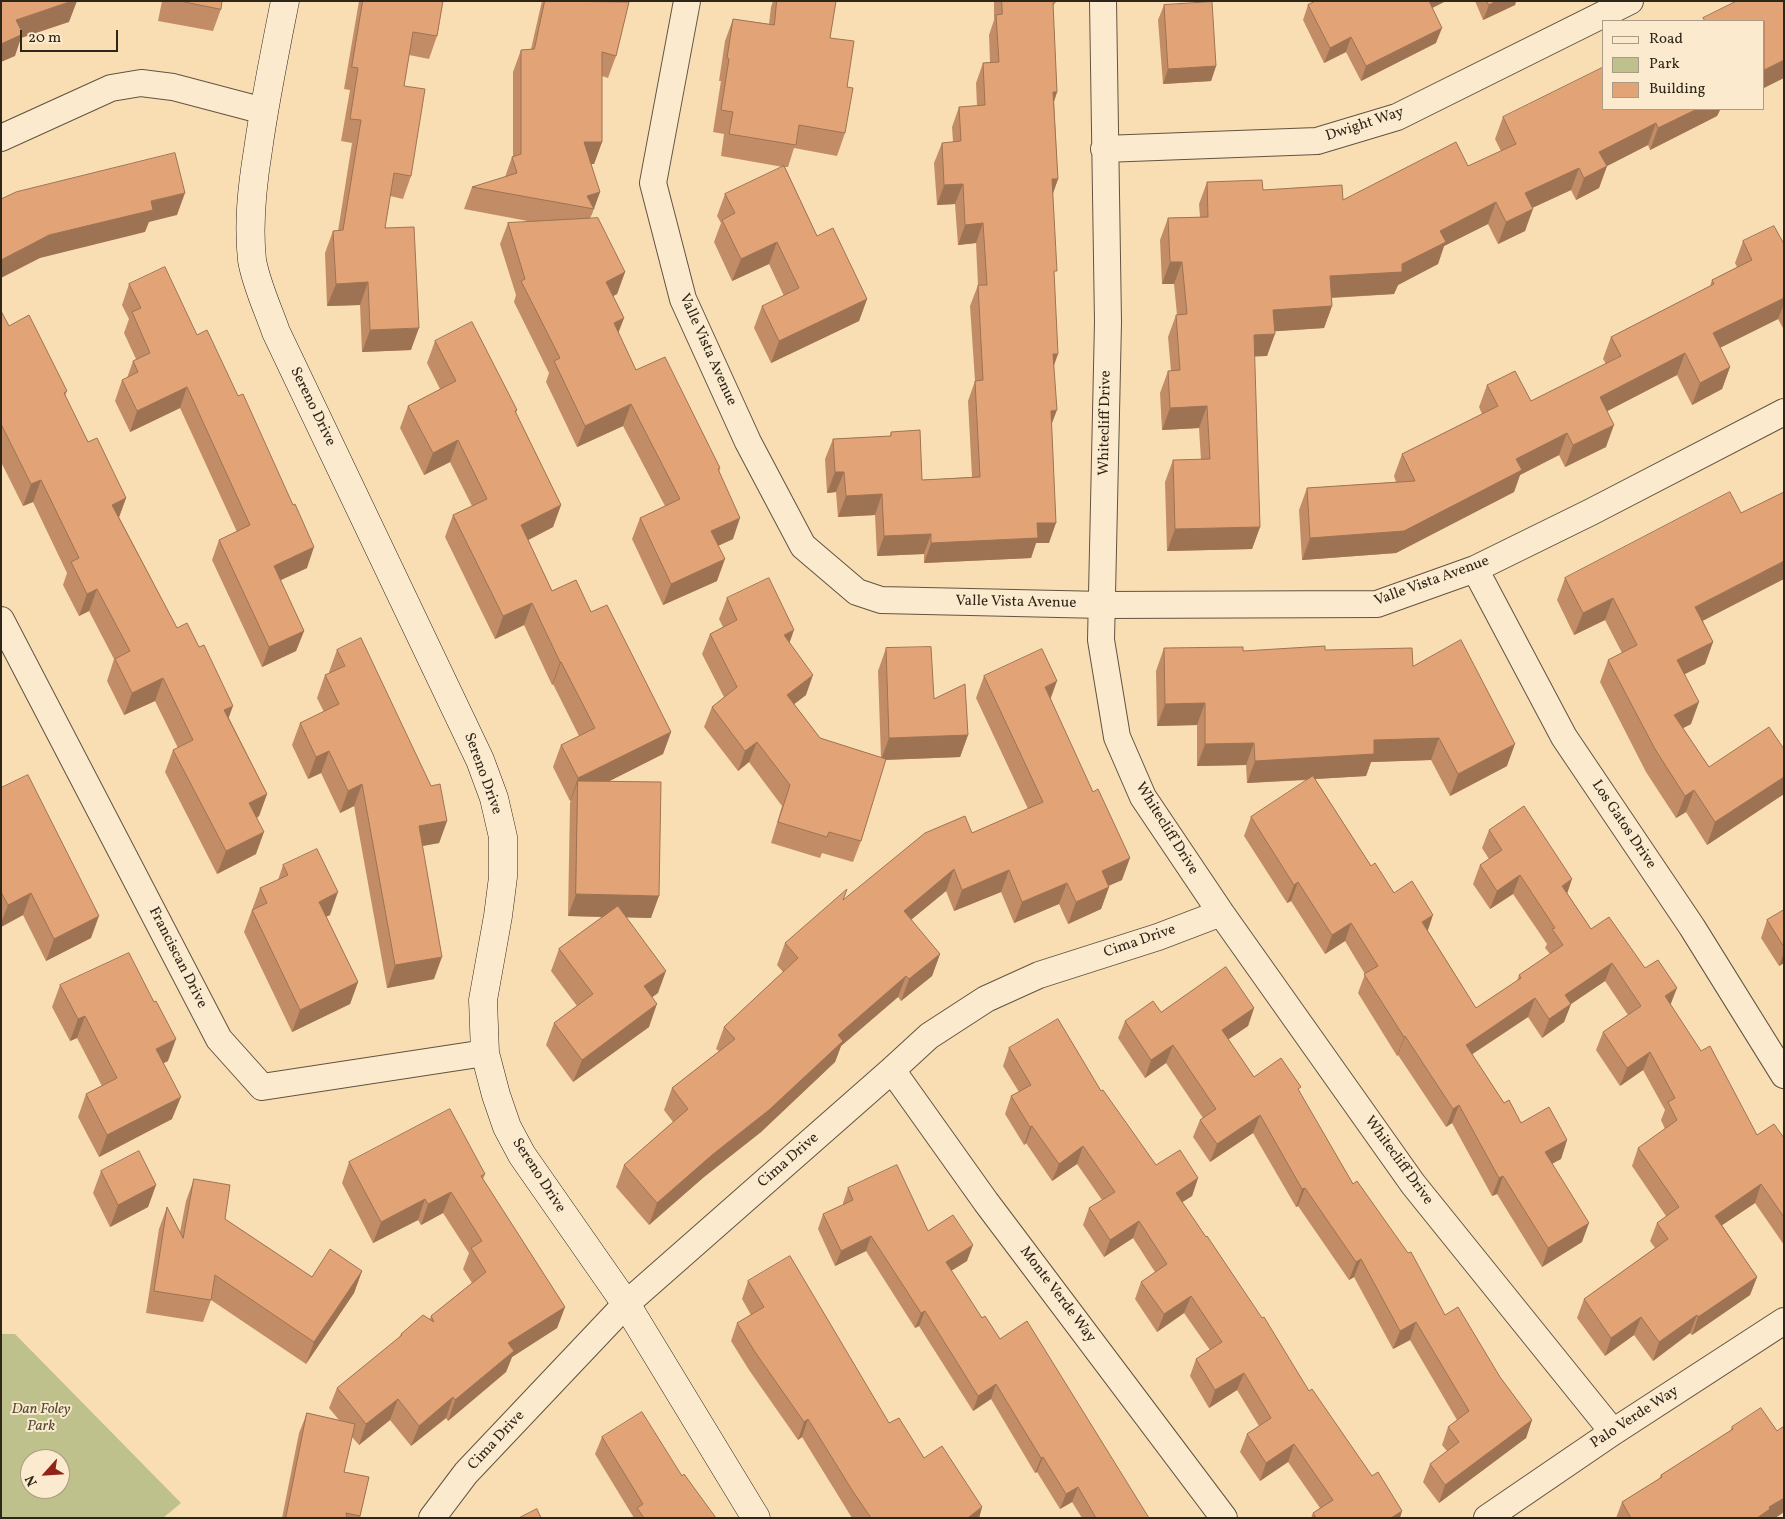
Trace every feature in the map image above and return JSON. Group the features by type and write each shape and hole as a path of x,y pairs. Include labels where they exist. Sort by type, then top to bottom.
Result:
{"street":[{"name":"Sereno Drive","path":"285,1 264,111 252,189 250,225 253,262 276,332 480,760 494,798 503,837 503,877 483,1000 485,1052 496,1095 507,1127 522,1156 626,1304 756,1518"},
{"name":"Valle Vista Avenue","path":"687,1 653,183 683,300 748,442 803,546 858,592 881,600 1102,605 1377,604 1475,568 1591,512 1784,412"},
{"name":"Whitecliff Drive","path":"1103,1 1108,322 1101,640 1117,737 1143,797 1221,913 1413,1184 1613,1432"},
{"name":"Dwight Way","path":"1104,149 1317,141 1397,117 1630,1"},
{"path":"1,138 111,88 142,83 172,87 264,111"},
{"name":"Los Gatos Drive","path":"1475,568 1564,737 1692,927 1784,1075"},
{"name":"Franciscan Drive","path":"1,620 219,1039 262,1087 485,1052"},
{"name":"Cima Drive","path":"432,1518 466,1473 626,1304 892,1070 928,1036 986,999 1039,975 1158,937 1221,913"},
{"name":"Monte Verde Way","path":"892,1070 986,1202 1224,1518"},
{"name":"Palo Verde Way","path":"1487,1518 1613,1432 1784,1321"}],"green space":[{"name":"Dan Foley Park","path":"1,1334 15,1334 181,1503 163,1518 1,1518"}],"building":[{"path":"1,1 72,1 16,20 23,34 1,44"},
{"path":"180,1 222,1 221,9"},
{"path":"363,1 443,1 437,36 413,32 404,86 425,89 411,176 394,173 385,228 414,227 419,328 370,330 368,282 336,284 333,231 343,230 361,120 350,119 358,68 352,67"},
{"path":"545,1 629,2 616,56 602,52 602,142 584,142 600,192 587,196 594,209 472,187 517,173 512,157 521,154 521,50 534,49"},
{"path":"777,1 836,1 830,38 854,41 847,87 853,88 845,133 799,125 796,145 729,134 733,112 721,110 733,19 774,25"},
{"path":"1002,1 1055,1 1053,3 1057,92 1053,92 1058,179 1052,179 1057,271 1054,271 1058,354 1053,354 1057,410 1051,411 1056,523 1037,523 1038,538 931,543 931,534 884,536 882,494 846,496 844,472 835,472 833,439 891,436 891,432 920,430 922,480 980,477 975,381 983,380 978,285 987,285 983,223 965,225 963,184 944,185 942,143 961,141 959,107 985,105 983,63 999,62 996,15 1002,14"},
{"path":"1316,1 1429,1 1442,28 1366,66 1351,37 1330,48 1308,5"},
{"path":"1487,1 1496,1 1489,5"},
{"path":"1737,1 1783,1 1784,60 1765,70 1765,20 1704,20 1703,18"},
{"path":"1212,2 1216,66 1168,69 1164,5"},
{"path":"1602,68 1602,110 1695,110 1658,128 1656,123 1599,152 1607,166 1584,178 1579,168 1525,193 1533,209 1506,222 1496,202 1440,231 1446,242 1402,264 1402,272 1330,276 1332,306 1273,310 1275,334 1254,335 1260,527 1175,529 1173,460 1210,459 1207,406 1170,408 1168,371 1180,370 1176,315 1187,314 1182,262 1170,262 1168,218 1208,217 1207,182 1262,180 1263,190 1342,185 1343,200 1456,142 1468,166 1516,144 1503,117"},
{"path":"175,153 185,193 151,201 153,210 49,235 1,260 1,199 16,192"},
{"path":"784,166 817,236 833,228 867,299 779,341 762,306 799,288 777,242 741,259 722,220 735,213 725,194"},
{"path":"598,218 625,272 606,282 624,318 614,323 636,370 665,357 720,468 718,469 740,518 711,531 725,559 671,584 640,518 680,499 631,404 585,426 554,361 560,358 521,281 525,279 508,223"},
{"path":"1774,226 1784,244 1784,298 1713,333 1730,367 1700,383 1685,353 1600,397 1614,425 1573,445 1567,433 1516,459 1522,470 1404,531 1310,538 1307,488 1415,481 1402,454 1498,406 1487,385 1515,371 1531,401 1621,356 1611,337 1714,284 1712,280 1752,260 1743,241"},
{"path":"165,267 197,335 207,330 238,396 243,394 314,547 274,566 304,631 269,647 219,540 250,525 187,387 137,411 122,380 138,372 133,361 150,353 132,312 141,308 129,284"},
{"path":"1,311 9,326 29,315 67,391 64,393 88,442 97,438 126,498 112,505 177,628 187,623 199,647 204,645 233,706 224,710 267,794 249,803 264,832 226,851 173,750 193,740 163,678 132,693 115,659 130,651 97,589 87,594 71,562 79,558 41,480 31,484 1,424"},
{"path":"472,322 517,410 515,411 561,505 521,525 552,591 576,580 591,612 607,605 671,732 578,778 561,745 595,728 560,662 532,603 503,616 453,515 487,499 458,440 433,453 408,406 456,381 435,341"},
{"path":"1730,492 1741,513 1784,492 1784,561 1695,607 1713,642 1677,660 1699,702 1674,715 1709,767 1769,727 1784,749 1784,777 1715,822 1694,790 1685,796 1655,749 1608,660 1637,645 1613,598 1583,613 1565,578"},
{"path":"769,578 794,630 784,635 813,675 787,695 820,738 886,759 861,841 829,832 827,837 778,822 790,785 757,742 745,751 712,707 737,687 710,634 737,620 727,598"},
{"path":"361,638 431,786 440,784 447,821 419,826 442,957 395,965 362,784 348,791 329,751 316,757 300,723 339,704 325,675 345,666 337,650"},
{"path":"1461,640 1515,744 1458,774 1439,738 1374,740 1374,754 1255,761 1254,743 1205,744 1205,703 1165,704 1164,648 1243,647 1243,651 1325,646 1325,650 1412,648 1413,666"},
{"path":"931,647 934,699 965,684 968,735 889,738 886,648"},
{"path":"1042,649 1057,681 1045,687 1093,792 1098,789 1130,858 1102,871 1109,887 1076,902 1067,883 1022,902 1009,870 962,890 954,869 904,911 940,954 909,979 906,976 838,1035 843,1041 769,1110 712,1155 657,1203 624,1165 688,1109 672,1088 735,1039 724,1027 798,958 785,943 847,889 843,900 925,833 965,816 972,833 1043,802 984,676"},
{"path":"28,775 99,916 54,939 31,893 8,905 1,892 1,788"},
{"path":"1313,776 1371,866 1375,863 1394,893 1412,881 1433,915 1422,922 1476,1008 1521,978 1519,975 1563,945 1552,929 1555,928 1520,875 1497,891 1480,865 1502,850 1489,830 1524,806 1572,879 1562,886 1591,929 1609,917 1645,968 1658,960 1677,988 1665,996 1701,1051 1710,1046 1757,1135 1774,1124 1784,1138 1784,1217 1761,1184 1715,1216 1757,1277 1659,1342 1641,1317 1611,1338 1584,1299 1668,1239 1657,1223 1679,1207 1638,1148 1677,1120 1668,1102 1675,1098 1650,1052 1627,1068 1603,1032 1641,1006 1612,963 1565,995 1571,1004 1549,1019 1535,998 1466,1045 1504,1103 1509,1100 1521,1123 1549,1107 1567,1140 1545,1152 1589,1223 1548,1248 1503,1176 1499,1178 1459,1105 1453,1109 1364,974 1378,966 1351,923 1332,935 1298,882 1294,885 1251,817"},
{"path":"578,781 661,782 659,896 576,894"},
{"path":"317,849 338,892 319,902 358,982 300,1010 252,910 267,903 260,888 288,875 283,865"},
{"path":"618,906 666,971 644,986 657,1004 582,1060 554,1023 593,994 559,949"},
{"path":"1784,910 1784,947 1767,920"},
{"path":"129,953 154,1002 156,1001 176,1039 156,1049 181,1097 107,1135 86,1094 117,1078 85,1016 78,1019 60,985"},
{"path":"1226,967 1254,1008 1222,1030 1254,1077 1281,1058 1301,1087 1298,1089 1353,1184 1357,1181 1408,1253 1411,1252 1445,1315 1458,1307 1500,1377 1532,1420 1445,1485 1430,1464 1459,1442 1448,1427 1469,1411 1416,1322 1400,1331 1361,1259 1356,1262 1305,1188 1302,1189 1260,1115 1217,1144 1200,1120 1216,1109 1173,1045 1151,1060 1125,1021 1153,1001 1161,1012"},
{"path":"1058,1019 1101,1091 1103,1090 1156,1165 1180,1150 1198,1178 1176,1193 1262,1318 1264,1317 1309,1391 1312,1389 1372,1476 1378,1472 1402,1511 1391,1518 1316,1518 1313,1513 1333,1500 1294,1444 1266,1463 1247,1434 1271,1418 1244,1373 1215,1390 1196,1359 1222,1342 1191,1296 1164,1314 1141,1282 1167,1264 1139,1221 1110,1240 1089,1208 1115,1192 1083,1146 1059,1164 1032,1126 1030,1127 1011,1096 1031,1085 1009,1048"},
{"path":"450,1109 485,1174 481,1176 565,1307 508,1343 514,1351 455,1400 453,1397 419,1426 398,1399 366,1424 337,1388 402,1335 423,1315 434,1322 431,1316 486,1272 471,1248 482,1241 451,1192 428,1204 425,1199 381,1222 349,1162"},
{"path":"139,1151 156,1185 118,1205 101,1171"},
{"path":"897,1165 928,1231 953,1215 973,1245 946,1262 982,1318 985,1316 1000,1339 1027,1321 1149,1518 1096,1518 1078,1487 1066,1494 1043,1457 1041,1458 996,1384 978,1396 925,1311 921,1313 871,1236 841,1251 823,1214 853,1200 848,1188"},
{"path":"194,1179 230,1185 225,1219 312,1277 330,1249 362,1271 314,1342 215,1275 211,1300 154,1291 167,1207 183,1238"},
{"path":"790,1256 889,1423 899,1418 924,1458 942,1446 982,1507 969,1518 871,1518 808,1419 804,1422 755,1352 737,1323 764,1307 748,1281"},
{"path":"1761,1408 1777,1431 1784,1426 1784,1498 1769,1507 1770,1509 1757,1518 1631,1518 1622,1502 1733,1429 1732,1427"},
{"path":"642,1412 682,1476 684,1474 716,1518 644,1518 637,1508 643,1504 602,1437"},
{"path":"307,1413 355,1424 344,1472 369,1477 360,1516 346,1513 347,1518 286,1518"},
{"path":"537,1509 541,1518 519,1518"}]}
